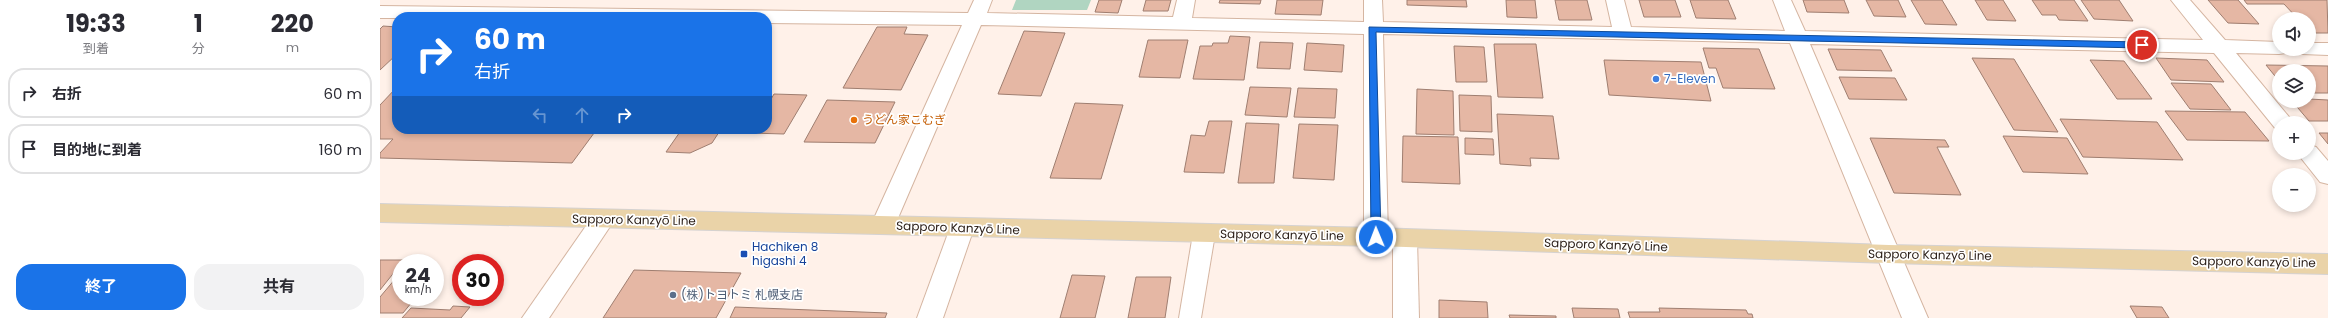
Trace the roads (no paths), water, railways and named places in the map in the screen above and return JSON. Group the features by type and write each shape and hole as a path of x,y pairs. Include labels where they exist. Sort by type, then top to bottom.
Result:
{"main road":[{"name":"Sapporo Kanzyō Line","path":"380,213 1376,237 1889,254 2328,264"}],"street":[{"path":"549,12 560,0"},
{"path":"766,12 774,0"},
{"path":"882,225 983,0"},
{"path":"1180,24 1186,0"},
{"path":"1373,0 1372,29 1376,237"},
{"path":"1615,0 1624,34"},
{"path":"1782,0 1915,318"},
{"path":"2180,0 2277,116"},
{"path":"380,12 392,12"},
{"path":"772,17 974,19 2272,48"},
{"path":"2316,48 2328,49"},
{"path":"2314,160 2328,176"},
{"path":"535,318 603,219"},
{"path":"930,318 962,228"},
{"path":"1405,238 1406,318"}],"lane":[{"path":"1190,318 1204,234"}],"place":[{"name":"7-Eleven","path":"1656,79"},
{"name":"うどん家こむぎ","path":"854,120"},
{"name":"Hachiken 8 higashi 4","path":"744,254"},
{"name":"(株)トヨトミ 札幌支店","path":"673,295"}]}
